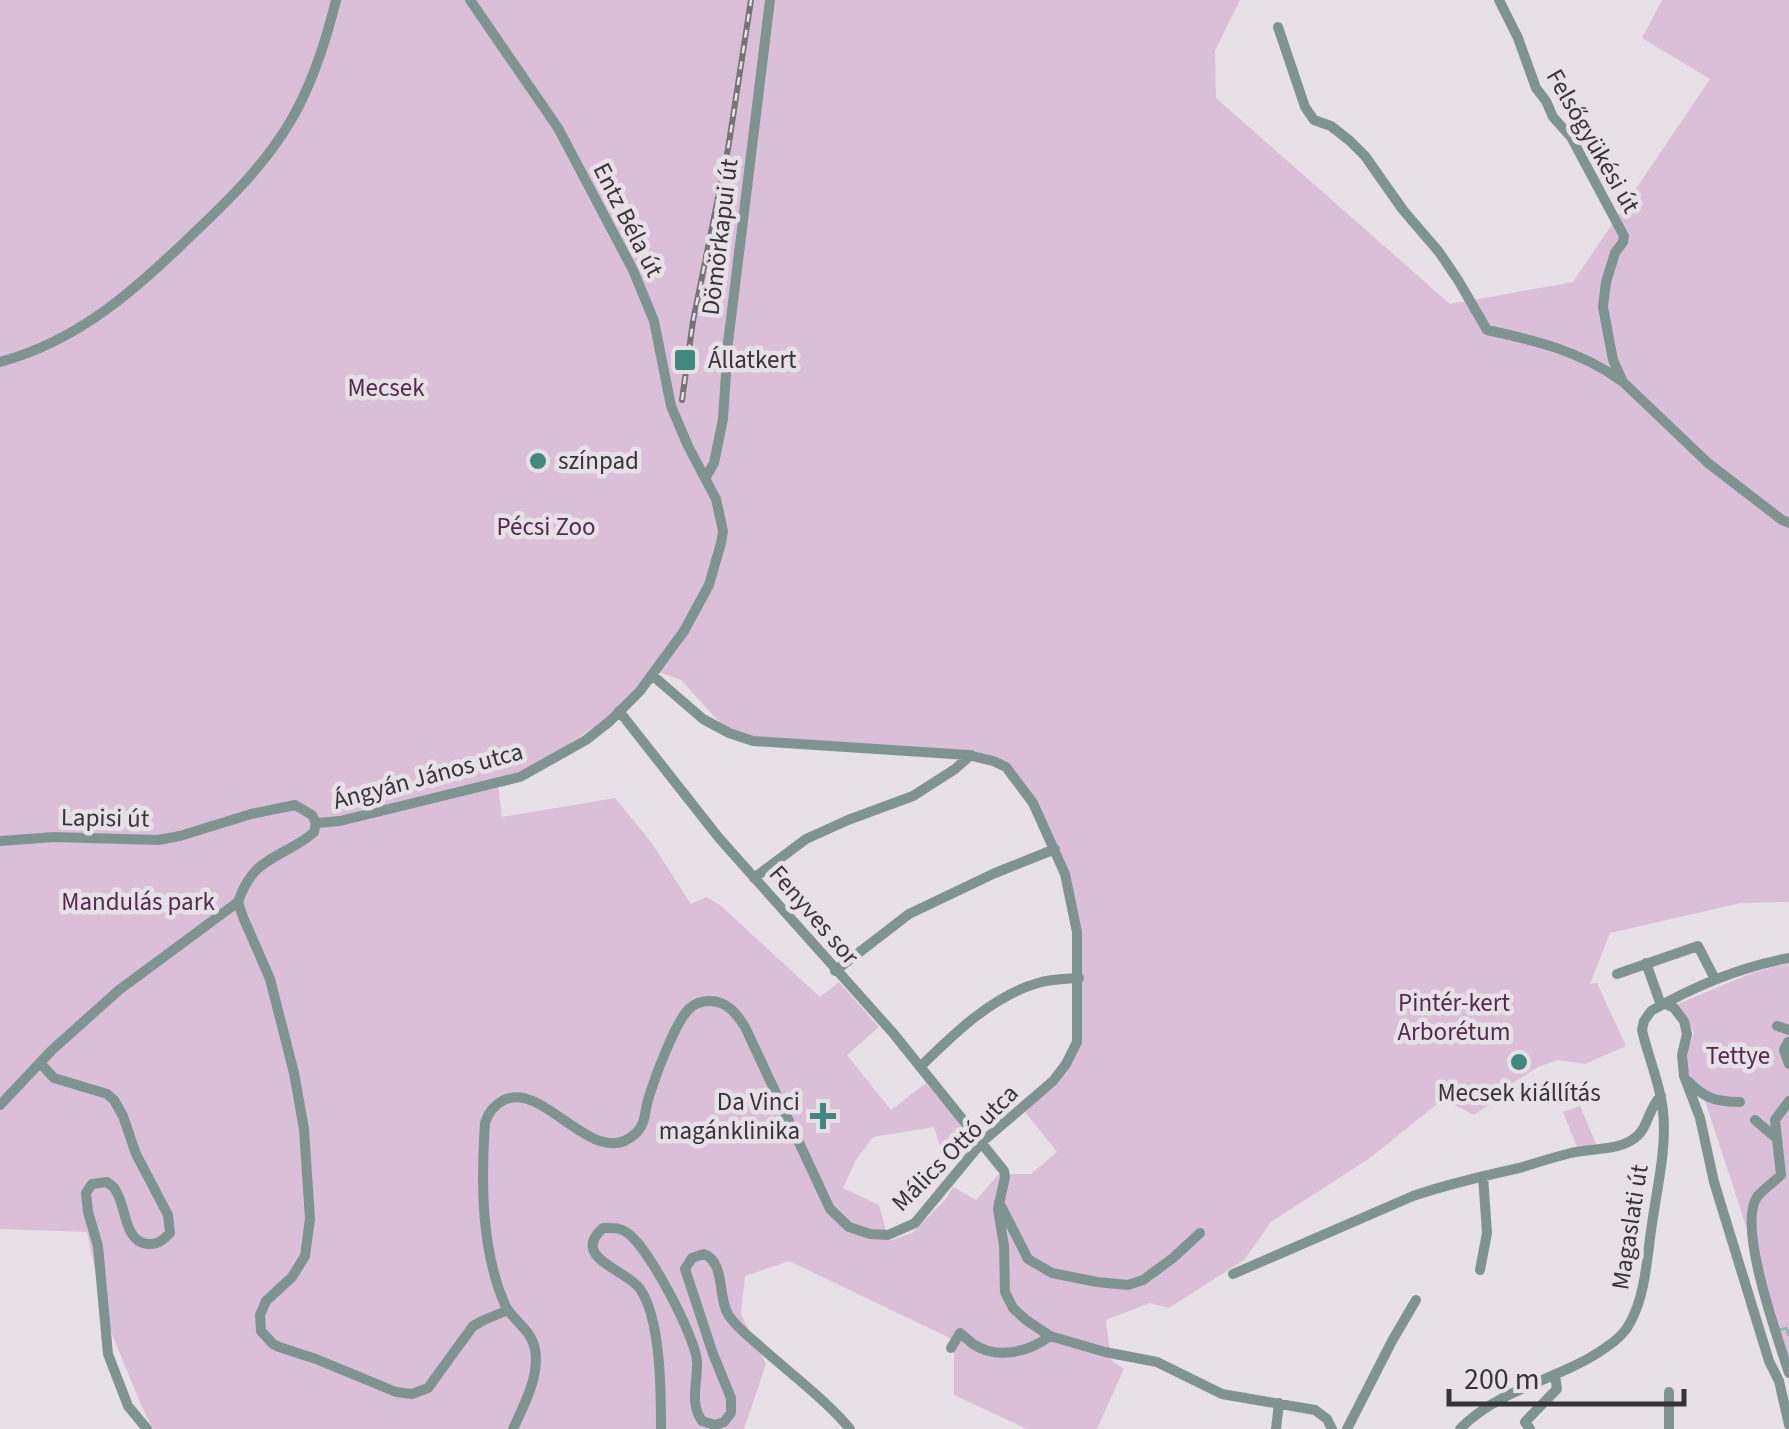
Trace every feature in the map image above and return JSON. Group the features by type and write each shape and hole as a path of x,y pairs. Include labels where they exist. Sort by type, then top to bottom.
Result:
{"street":[{"path":"0,362 48,344 101,314 139,286 255,172 290,121 320,55 336,0"},
{"name":"Entz Béla út","path":"470,0 558,128 633,270 654,322 671,406 706,478"},
{"name":"Dömörkapui út","path":"706,478 714,463 723,418 728,343 770,0"},
{"name":"Felsőgyükési út","path":"1499,0 1536,88 1570,137 1624,236 1606,282 1603,308 1613,360 1623,382 1708,463 1789,522"},
{"path":"1278,27 1305,107 1314,120 1330,126 1365,156 1439,252 1487,330 1587,359 1623,382"},
{"path":"1587,359 1610,346"},
{"name":"Ángyán János utca","path":"0,1104 119,990 238,902 261,864 308,837 316,823 385,811 520,777 586,740 620,712 652,675 709,585 723,531 716,499 706,478"},
{"name":"Málics Ottó utca","path":"508,1310 491,1257 484,1212 484,1131 488,1114 499,1102 519,1096 601,1140 626,1140 644,1124 648,1100 670,1043 684,1016 696,1004 716,1002 729,1007 740,1019 830,1209 849,1227 870,1234 888,1235 915,1223 982,1142 1053,1081 1077,1042 1078,932 1065,874 1032,803 1006,767 972,755 753,741 703,719 652,675"},
{"name":"Fenyves sor","path":"620,712 719,838 982,1142 1006,1178 999,1201 1005,1222"},
{"path":"754,878 806,839 913,796 972,755"},
{"name":"Lapisi út","path":"0,841 54,837 158,840 295,805 312,815 316,823"},
{"path":"836,971 909,914 1055,849"},
{"path":"238,902 270,978 294,1072 304,1129 310,1220 305,1256 292,1277 266,1301 260,1315 261,1331 279,1347 396,1392 412,1394 428,1388 474,1326 508,1310 528,1332 536,1364 513,1429"},
{"path":"1617,974 1698,946 1715,979"},
{"path":"1662,1004 1750,966 1789,958"},
{"path":"1646,964 1662,1004 1674,1008 1684,1021 1684,1076 1700,1118 1714,1182 1769,1360 1786,1376"},
{"path":"920,1066 985,1010 1011,995 1038,983 1078,978"},
{"name":"Magaslati út","path":"1460,1429 1494,1402 1555,1376 1605,1348 1624,1332 1634,1316 1664,1147 1661,1096 1642,1030 1651,1011 1662,1004"},
{"path":"1788,1042 1784,1050 1789,1064"},
{"path":"40,1062 54,1078 107,1094 114,1100 124,1116 136,1154 168,1215 171,1228 166,1239 146,1244 130,1230 114,1188 107,1182 92,1184 86,1192 98,1246 108,1354 128,1406 147,1429"},
{"path":"1684,1076 1704,1097 1740,1102"},
{"path":"1233,1274 1413,1196 1574,1152 1626,1144 1642,1133 1661,1096"},
{"path":"1789,1101 1775,1120 1781,1175 1756,1198 1752,1221 1756,1265 1786,1376 1789,1425"},
{"path":"1755,1120 1777,1139"},
{"path":"1480,1270 1486,1233 1482,1176"},
{"path":"1005,1222 1023,1252 1039,1267 1052,1273 1128,1285 1143,1280 1173,1258 1200,1232"},
{"path":"1005,1222 1008,1301 1026,1320 1050,1336 1157,1362 1222,1394 1315,1410 1332,1429"},
{"path":"660,1429 658,1359 648,1304 632,1279 595,1254 595,1237 604,1228 621,1229 634,1238 680,1315 697,1358 694,1406 702,1421 715,1425 724,1422 731,1412 731,1398 685,1270 692,1258 704,1254 714,1259 721,1298 734,1323 823,1400 850,1429"},
{"path":"1347,1429 1416,1300"},
{"path":"951,1348 960,1333 980,1347 1008,1352 1024,1350 1050,1336"},
{"path":"1530,1429 1525,1422 1557,1389 1555,1376"},
{"path":"1668,1392 1669,1429"},
{"path":"1276,1429 1279,1403"}],"green space":[{"name":"Mecsek","path":"0,0 1240,0 1215,51 1216,98 1450,304 1573,282 1710,79 1642,38 1662,0 1789,0 1789,902 1741,903 1610,933 1590,984 1597,983 1626,1046 1585,1064 1558,1060 1538,1067 1474,1115 1443,1099 1370,1158 1271,1222 1244,1260 1169,1308 1150,1303 1106,1320 1111,1360 1124,1369 1097,1429 1027,1429 954,1395 954,1340 789,1261 745,1276 741,1314 766,1364 744,1429 153,1429 105,1317 87,1232 0,1229","holes":["653,670 681,680 729,733 780,744 968,755 1006,767 1055,849 1077,932 1077,1042 1053,1081 1021,1107 1057,1152 1031,1174 999,1174 976,1200 953,1187 912,1233 889,1241 879,1205 843,1188 873,1137 934,1127 941,1150 955,1161 974,1139 926,1083 891,1110 847,1055 879,1027 839,982 820,997 720,905 706,897 691,904 651,842 615,798 502,817 498,785 520,777 619,710"]},
{"name":"Tettye","path":"1789,963 1789,1357 1704,1098 1688,1071 1687,1054 1694,1032 1675,1005 1752,973"},
{"path":"1580,1106 1597,1146 1577,1147 1563,1112"}],"waterway":[{"path":"1780,1330 1786,1328 1789,1335"}],"railway":[{"path":"682,400 751,0"}],"place":[{"name":"Állatkert","path":"685,360"},
{"name":"színpad","path":"538,461"},
{"name":"Mecsek kiállítás","path":"1519,1062"},
{"name":"Da Vinci magánklinika","path":"823,1116"}],"park label":[{"name":"Pécsi Zoo","path":"546,527"},
{"name":"Mandulás park","path":"138,902"},
{"name":"Pintér-kert Arborétum","path":"1454,1018"}]}
